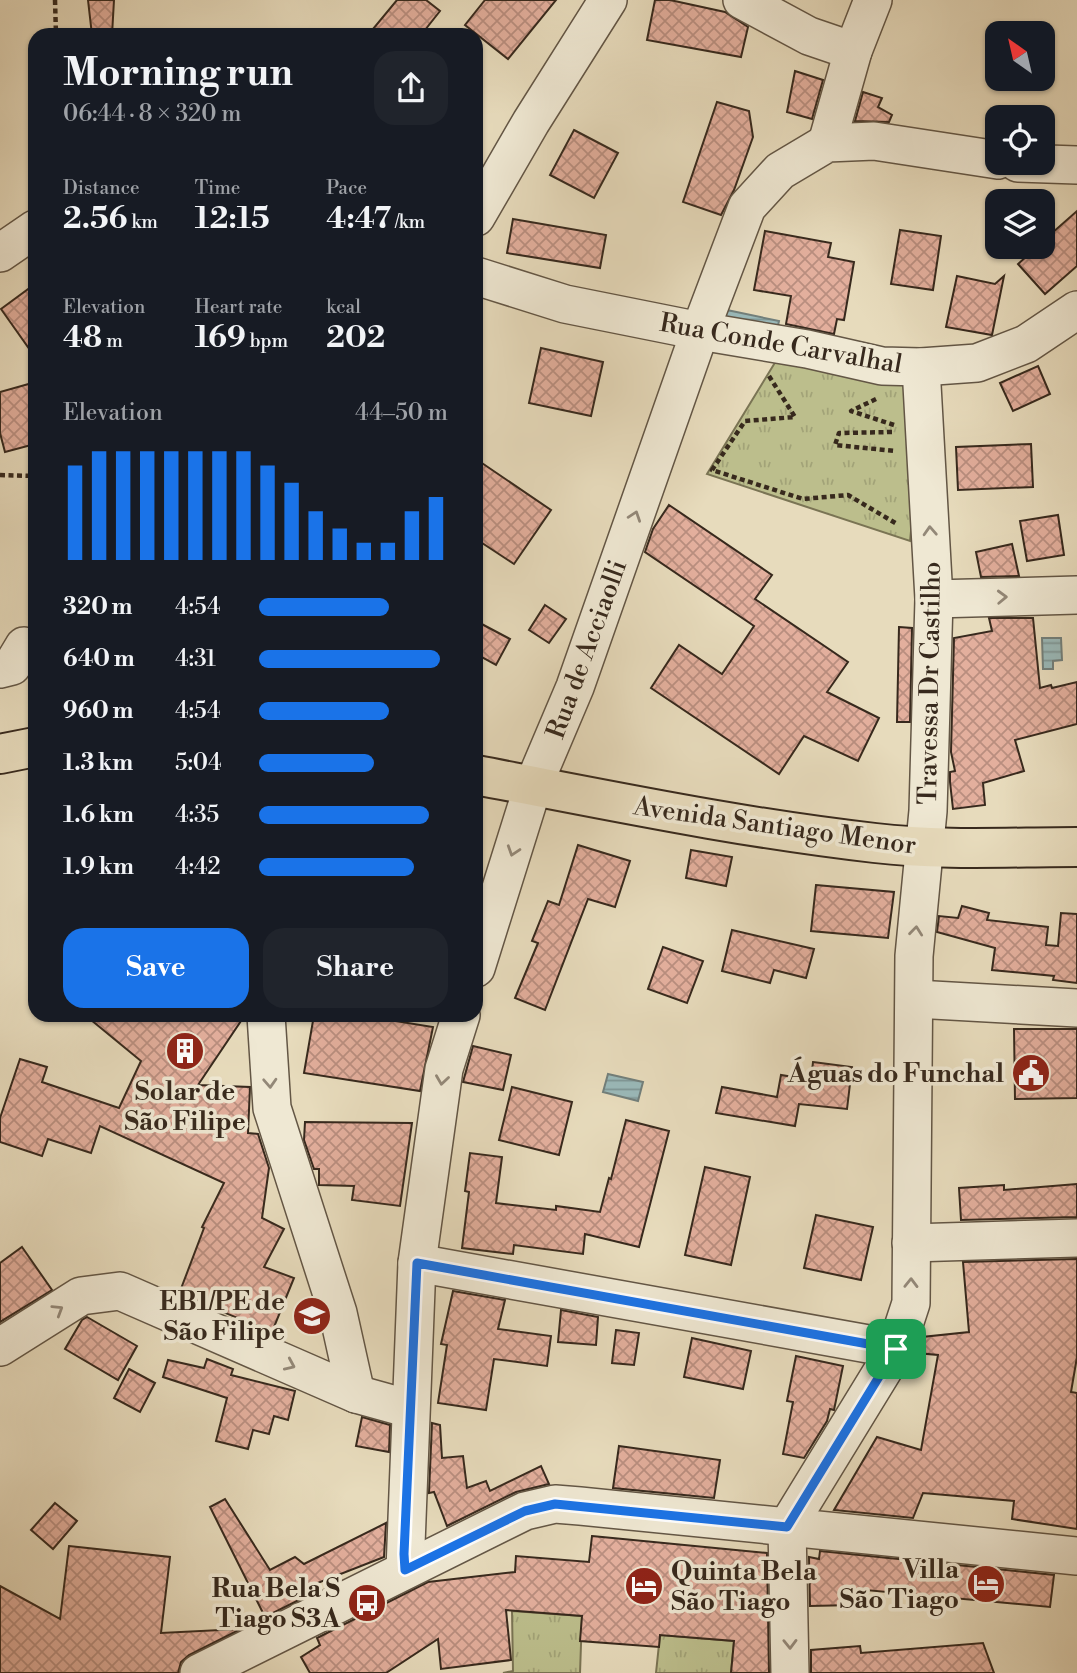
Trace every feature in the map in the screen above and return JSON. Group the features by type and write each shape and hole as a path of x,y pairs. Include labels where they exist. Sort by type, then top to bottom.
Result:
{"main road":[{"path":"0,754 28,748"},
{"name":"Avenida Santiago Menor","path":"483,776 758,827 876,843 925,847 1077,847"}],"street":[{"path":"483,205 531,122 608,0"},
{"path":"742,0 809,36 853,51"},
{"path":"873,0 853,51 827,143 874,141 985,158"},
{"name":"Rua de Acciaolli","path":"483,946 533,786 575,687 700,331 747,207 780,171 827,143"},
{"path":"1055,164 1077,165"},
{"name":"Rua Conde Carvalhal","path":"483,278 565,303 882,366 921,367 977,363 1026,344 1077,310"},
{"name":"Travessa Dr Castilho","path":"787,1527 896,1349 911,1303 914,956 928,811 934,599 921,367"},
{"path":"934,599 1077,595"},
{"path":"915,999 1077,1008"},
{"path":"266,1022 272,1108 338,1313 356,1394"},
{"path":"405,1570 417,1263 444,1069 459,1022"},
{"path":"911,1243 1077,1238"},
{"path":"417,1263 896,1349"},
{"path":"0,1347 81,1296 120,1291 356,1394 410,1409"},
{"path":"199,1673 525,1511 555,1504 1077,1556"},
{"path":"787,1527 790,1673"}],"path":[{"path":"55,0 57,28"},
{"path":"807,349 780,359 769,376 795,417 745,421 712,470 803,499 848,495 901,526 903,512"},
{"path":"884,394 852,411 900,427 890,434 839,433 835,445 905,452"},
{"path":"0,475 28,476"}],"green space":[{"path":"779,356 914,372 917,472 910,541 707,474"},
{"path":"512,1611 582,1616 580,1673 503,1673 513,1671"},
{"path":"660,1635 734,1641 731,1673 656,1673"}],"water":[{"path":"727,310 779,321 776,334 724,324"},
{"path":"1042,638 1061,638 1062,660 1053,661 1053,669 1043,669"},
{"path":"608,1074 643,1082 638,1101 603,1092"}],"building":[{"path":"88,0 114,0 112,28 91,28"},
{"path":"397,0 426,0 440,11 427,28 374,28"},
{"path":"485,0 556,0 508,59 483,39 483,28 469,28 465,25"},
{"path":"655,0 670,0 725,12 748,27 741,57 647,40"},
{"path":"795,71 823,80 812,119 787,112"},
{"path":"863,92 882,98 878,107 892,115 889,122 855,121"},
{"path":"717,102 749,111 753,137 734,190 721,215 683,202"},
{"path":"574,130 618,153 594,198 550,175"},
{"path":"1077,211 1077,266 1045,294 1018,264 1024,259 1055,259 1055,230"},
{"path":"513,219 606,235 600,268 507,253"},
{"path":"900,230 941,236 933,290 891,284"},
{"path":"765,231 831,243 828,257 854,262 844,320 837,319 834,334 786,324 791,296 754,290"},
{"path":"957,276 995,284 1004,276 992,335 946,327"},
{"path":"28,289 28,347 1,309"},
{"path":"541,348 603,362 591,416 529,403"},
{"path":"1038,366 1050,394 1013,411 1000,383"},
{"path":"28,384 28,446 5,452 0,433 0,392"},
{"path":"1031,444 1033,487 958,490 956,447"},
{"path":"483,464 551,510 514,564 483,544"},
{"path":"669,505 772,575 755,599 848,662 827,692 879,718 858,761 804,736 779,774 651,688 679,645 722,674 754,626 645,552 653,529"},
{"path":"1058,515 1064,555 1027,561 1020,521"},
{"path":"1012,544 1019,576 981,577 976,552"},
{"path":"545,605 566,619 549,643 529,630"},
{"path":"989,618 1033,618 1040,688 1077,682 1077,724 1015,740 1024,771 983,783 985,805 953,809 950,772 955,771 951,752 954,638 992,631"},
{"path":"483,625 510,639 496,665 483,658"},
{"path":"899,627 912,628 910,722 897,722"},
{"path":"578,845 630,861 615,907 588,899 545,1010 515,998 538,943 532,941 548,901 559,905"},
{"path":"691,850 732,857 726,886 686,878"},
{"path":"816,885 894,892 888,938 811,931"},
{"path":"962,906 989,913 987,920 1048,927 1046,945 1058,946 1061,913 1077,914 1077,983 1053,980 1054,976 992,970 995,948 937,932 939,916 958,918"},
{"path":"732,930 814,949 806,978 774,970 770,983 722,971"},
{"path":"663,947 703,961 687,1003 648,989"},
{"path":"94,1022 240,1022 198,1085 250,1087 248,1133 258,1134 269,1168 262,1218 284,1229 264,1267 294,1278 272,1332 179,1294 204,1228 202,1227 224,1183 100,1126 91,1153 48,1139 42,1156 0,1142 0,1118 20,1059 47,1067 42,1082 119,1108 141,1061"},
{"path":"313,1022 402,1022 433,1027 420,1091 304,1073"},
{"path":"1014,1029 1077,1029 1077,1098 1015,1099"},
{"path":"473,1046 511,1055 503,1090 463,1082"},
{"path":"813,1062 852,1067 847,1109 799,1104 795,1126 716,1113 722,1087 777,1097 781,1075 811,1080"},
{"path":"512,1087 572,1102 559,1155 499,1140"},
{"path":"626,1120 669,1131 639,1247 585,1234 583,1254 514,1245 513,1254 462,1248 469,1192 465,1191 470,1153 502,1157 496,1203 556,1210 556,1206 600,1212"},
{"path":"305,1122 412,1123 400,1206 352,1200 354,1186 319,1185 319,1169 314,1169 304,1140"},
{"path":"705,1167 750,1177 731,1265 685,1255"},
{"path":"1077,1184 1077,1217 961,1220 959,1188 1004,1185 1004,1190"},
{"path":"816,1215 873,1227 861,1280 804,1268"},
{"path":"22,1247 52,1290 0,1322 0,1263"},
{"path":"1077,1259 1077,1357 1071,1392 1077,1393 1077,1529 1012,1519 1014,1501 923,1493 913,1518 834,1510 877,1437 921,1450 938,1355 917,1353 922,1337 969,1332 963,1262"},
{"path":"453,1291 505,1300 498,1329 551,1336 547,1366 494,1359 486,1410 438,1403 447,1345 441,1344"},
{"path":"561,1310 598,1317 596,1345 558,1342"},
{"path":"87,1317 137,1346 118,1380 65,1349 82,1320"},
{"path":"616,1330 639,1333 634,1365 612,1363"},
{"path":"692,1338 751,1351 743,1389 684,1377"},
{"path":"796,1356 843,1366 834,1410 830,1409 827,1421 804,1458 783,1454 793,1402 787,1401"},
{"path":"207,1359 233,1369 231,1375 295,1391 288,1420 274,1416 269,1434 253,1430 248,1449 216,1441 227,1398 163,1377 168,1360 204,1368"},
{"path":"129,1369 155,1383 140,1412 114,1398"},
{"path":"362,1417 390,1425 389,1452 356,1446"},
{"path":"432,1423 440,1425 442,1458 463,1456 467,1488 486,1481 490,1491 541,1466 549,1484 516,1492 447,1526 434,1492 429,1493"},
{"path":"619,1446 720,1460 714,1498 613,1488"},
{"path":"225,1499 270,1570 295,1557 304,1564 386,1523 384,1557 297,1591 299,1598 305,1597 265,1617 210,1507"},
{"path":"55,1503 77,1521 53,1549 31,1530"},
{"name":"Quinta Bela São Tiago","path":"592,1536 767,1553 769,1673 731,1673 734,1641 660,1635 659,1647 580,1641 582,1616 506,1610 511,1660 441,1669 438,1639 386,1673 310,1673 301,1657 320,1645 317,1638 428,1582 515,1572 516,1556 589,1562"},
{"path":"69,1546 170,1557 161,1633 241,1629 189,1655 181,1662 178,1673 0,1673 0,1586 60,1619"},
{"path":"820,1551 1054,1575 1050,1607 855,1589 855,1605 810,1606 809,1557 819,1559"},
{"path":"983,1643 994,1673 811,1673 811,1650 860,1646 861,1653"}],"place":[{"name":"Solar de São Filipe","path":"185,1051"},
{"name":"Águas do Funchal","path":"1031,1073"},
{"name":"EB1/PE de São Filipe","path":"312,1316"},
{"name":"Villa São Tiago","path":"986,1584"},
{"name":"Quinta Bela São Tiago","path":"644,1586"},
{"name":"Rua Bela S Tiago S3A","path":"367,1603"}],"route":[{"path":"417,1263 896,1349 787,1527 555,1504 525,1511 405,1570 417,1263"}]}
